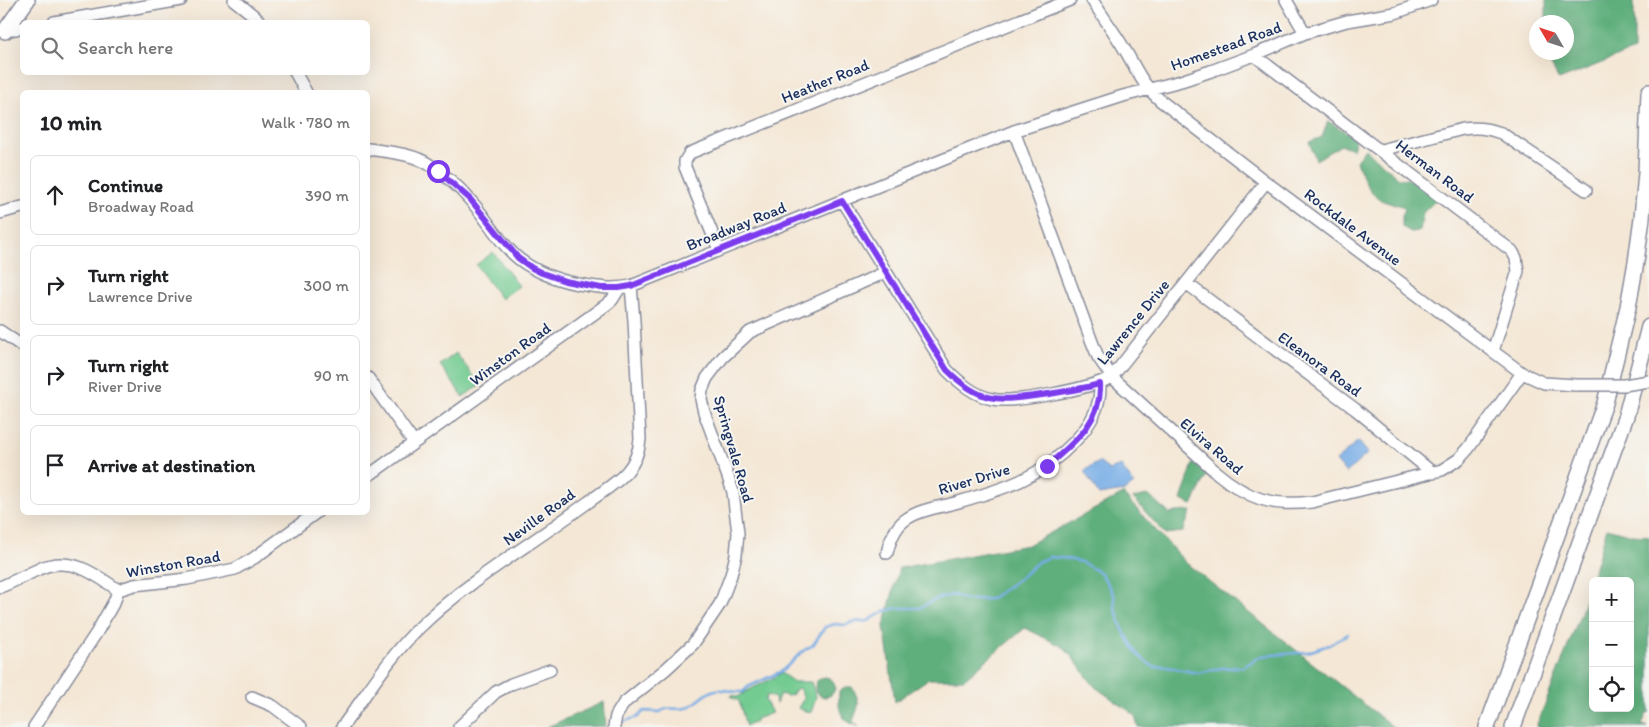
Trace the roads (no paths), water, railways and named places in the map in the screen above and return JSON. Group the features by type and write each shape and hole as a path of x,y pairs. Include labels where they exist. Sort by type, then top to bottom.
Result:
{"highway":[{"path":"2,31 24,11"},
{"path":"1487,727 1605,403 1628,307 1642,218 1649,92"},
{"path":"1513,727 1626,416 1649,327"}],"street":[{"path":"66,20 182,0"},
{"path":"234,0 258,20"},
{"name":"Heather Road","path":"719,250 685,167 685,161 690,153 1070,0"},
{"name":"Rockdale Avenue","path":"1092,0 1126,51 1148,90 1266,182 1522,373 1544,383 1624,385 1649,381"},
{"path":"1286,0 1305,33"},
{"name":"Homestead Road","path":"1148,90 1181,81 1254,55 1305,33 1347,21 1395,13 1431,0"},
{"path":"2,31 20,28"},
{"name":"Herman Road","path":"1254,55 1507,246 1516,258 1518,271 1493,351"},
{"path":"297,75 305,90"},
{"name":"Broadway Road","path":"370,149 399,154 428,164 470,199 518,258 537,270 565,281 601,288 619,288 631,286 1014,132 1148,90"},
{"path":"1381,150 1475,127 1485,128 1501,133 1586,190"},
{"name":"Elvira Road","path":"1014,132 1098,357 1112,377 1217,473 1242,492 1258,499 1292,505 1434,473 1459,460 1522,373"},
{"name":"Lawrence Drive","path":"842,201 947,370 968,389 994,399 1008,400 1100,384 1112,377 1266,182"},
{"path":"0,213 20,208"},
{"name":"Springvale Road","path":"614,727 616,716 624,702 666,669 693,644 720,604 731,575 736,555 738,533 736,509 733,492 701,399 702,390 707,378 719,361 750,332 886,272"},
{"name":"Eleanora Road","path":"1186,283 1355,409 1434,473"},
{"name":"Neville Road","path":"342,727 400,648 436,613 462,592 602,492 626,474 632,466 639,450 640,439 631,286"},
{"name":"Winston Road","path":"370,475 606,305 612,300 619,288"},
{"path":"0,331 20,345"},
{"path":"370,381 414,443"},
{"name":"River Drive","path":"887,553 894,533 907,518 924,511 1009,486 1036,474 1047,466 1086,428 1099,404 1100,384"},
{"name":"Winston Road","path":"34,727 97,632 115,600 118,590 134,585 187,580 235,569 254,558 313,515"},
{"path":"0,587 40,568 51,564 63,563 82,568 118,590"},
{"path":"459,727 496,692 511,684 550,670"},
{"path":"252,697 273,706 301,727"}],"water":[{"path":"1358,441 1368,453 1346,473 1336,461"},
{"path":"1099,462 1109,470 1121,466 1134,484 1124,491 1099,495 1084,471"}],"waterway":[{"path":"622,722 638,717 644,711 660,712 670,708 686,708 716,690 743,692 748,687 782,671 803,651 813,645 825,627 835,624 845,625 853,622 868,621 885,611 897,608 920,608 938,598 953,595 966,600 991,599 1020,578 1039,561 1050,557 1081,562 1101,573 1114,595 1115,608 1123,630 1137,654 1154,667 1162,666 1198,673 1222,668 1243,667 1261,656 1308,652 1329,645 1348,634"}]}
